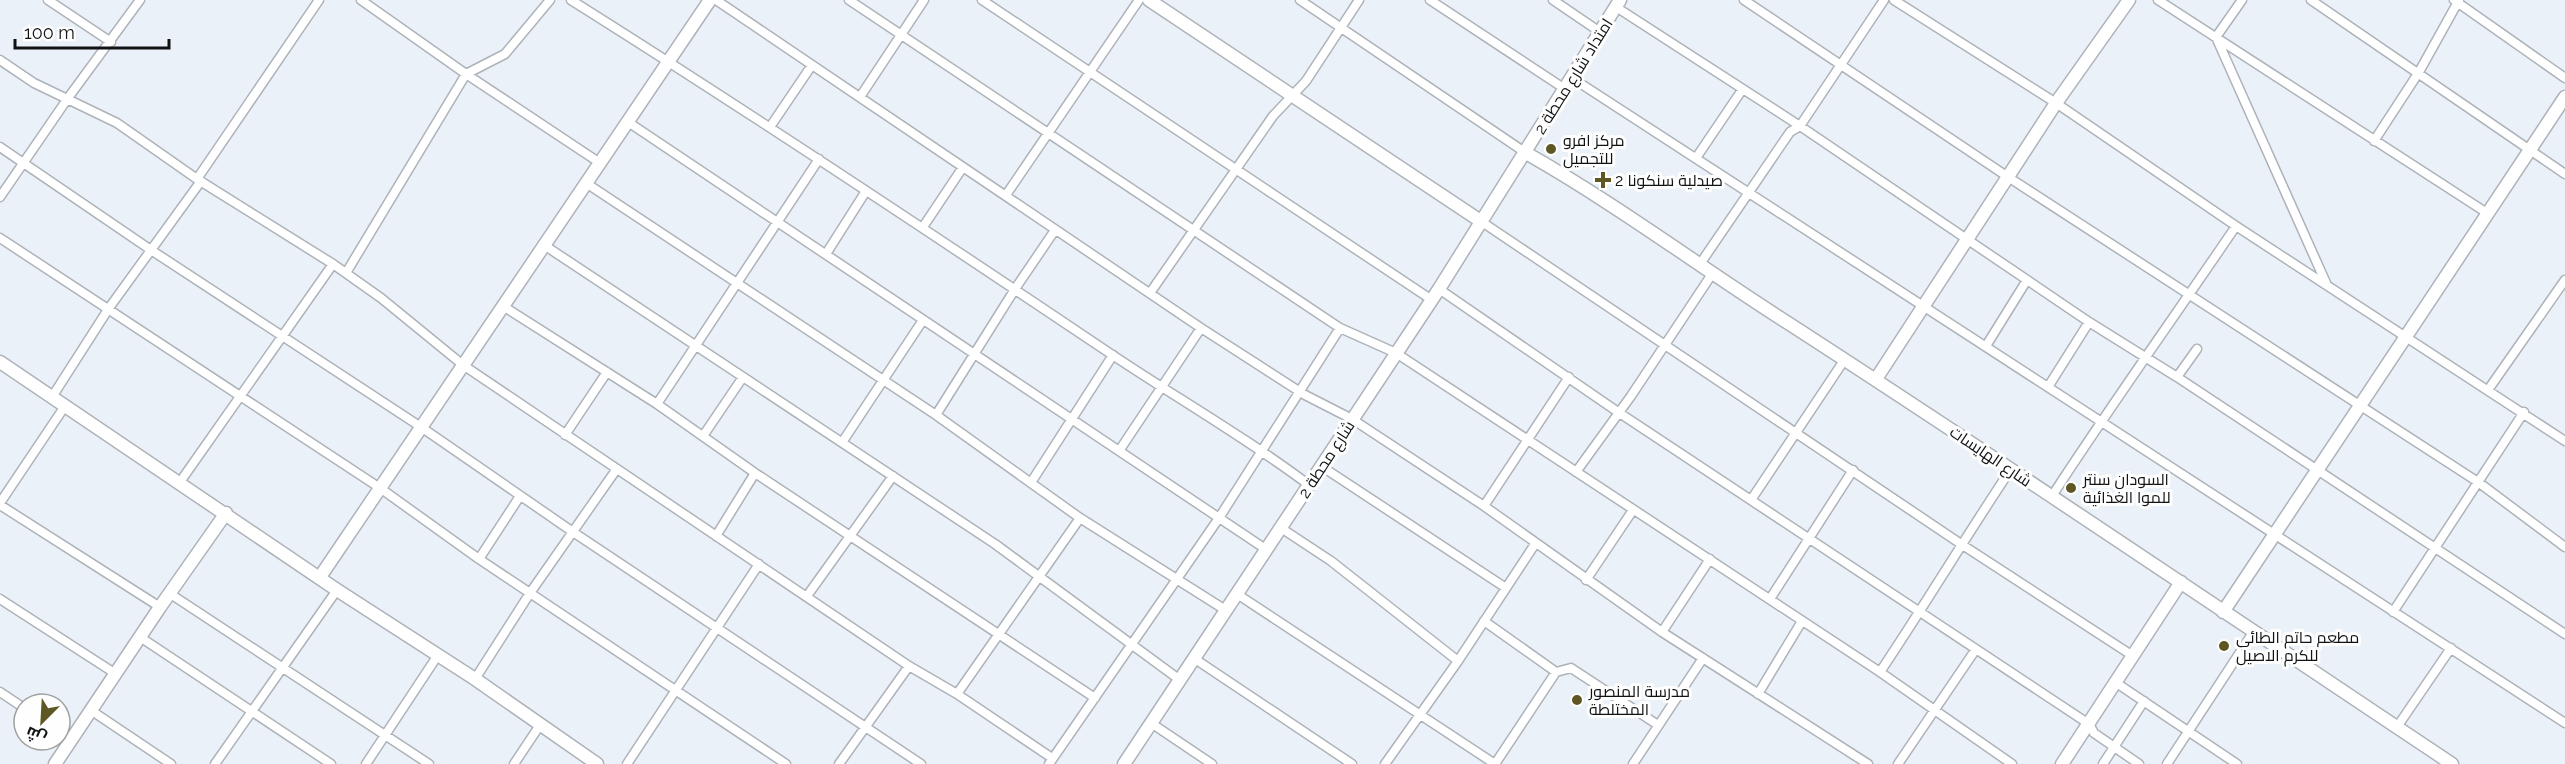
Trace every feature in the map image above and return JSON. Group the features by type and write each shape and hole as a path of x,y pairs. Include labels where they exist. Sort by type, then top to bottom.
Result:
{"street":[{"path":"48,0 111,42"},
{"path":"0,197 68,98 140,0"},
{"path":"52,397 109,308 199,180 319,0"},
{"path":"361,0 466,74 600,163"},
{"path":"346,273 466,74 505,54 550,0"},
{"path":"571,0 923,227 1162,388 1261,449 1309,485"},
{"path":"320,577 710,0"},
{"path":"716,0 1201,328 1300,392 1352,419 1484,506 1534,544 1662,632 1868,764"},
{"path":"849,0 1340,328 1396,353 1710,559 1880,672 2012,764"},
{"path":"860,97 924,0"},
{"path":"982,0 1235,169 1569,377 1618,412 2089,724 2094,733 2139,764"},
{"path":"1006,195 1091,73 1138,0"},
{"path":"1300,0 1526,153"},
{"path":"1150,293 1273,116 1306,81 1359,0"},
{"path":"1553,0 1600,32"},
{"path":"1744,0 2008,177 2478,482 2565,546"},
{"path":"1701,264 1790,132 1800,126 1884,0"},
{"path":"1894,0 2056,103 2236,226 2524,412 2565,441"},
{"path":"1876,379 2056,103 2129,0"},
{"path":"2158,0 2487,213"},
{"path":"2216,37 2242,0"},
{"path":"2311,0 2565,174"},
{"path":"2374,141 2419,72 2457,1 2565,78"},
{"path":"1156,2 1961,544 2133,656"},
{"path":"1436,2 1565,89"},
{"path":"1618,4 1742,90 1969,238 2089,322 2177,377 2565,634"},
{"name":"امتداد شارع محطة 2","path":"1526,153 1618,4"},
{"path":"2216,37 2327,285"},
{"path":"0,60 34,83 117,123 199,180 333,264 463,364 565,435 909,666 957,694 1051,761 1219,518 1340,328"},
{"path":"770,127 812,65"},
{"path":"1572,78 2565,723"},
{"path":"1696,158 1742,90"},
{"path":"2223,612 2565,97"},
{"path":"628,122 1267,550"},
{"path":"0,147 921,764"},
{"name":"شارع محطة 2","path":"1124,764 1435,295 1526,153"},
{"name":"شارع الهايسات","path":"1526,153 1557,170 1701,264 1712,274 1845,358 2452,764"},
{"path":"657,404 819,159"},
{"path":"923,227 963,167"},
{"path":"586,183 936,415 1032,481 1080,518 1227,611"},
{"path":"826,255 866,191"},
{"path":"2052,496 2236,226"},
{"path":"936,415 1055,230"},
{"path":"0,238 380,488 479,559 786,764"},
{"path":"544,245 843,441 1041,576 1180,681"},
{"path":"180,482 242,397 333,264"},
{"path":"1576,472 1712,274"},
{"path":"1986,346 2027,280"},
{"path":"2488,390 2565,280"},
{"path":"503,306 657,404 755,473 1095,698"},
{"path":"843,441 923,320"},
{"path":"2048,387 2089,322"},
{"path":"1119,451 1201,328"},
{"path":"2177,377 2197,349"},
{"path":"1032,481 1113,355"},
{"path":"1751,500 1845,358"},
{"path":"0,362 337,590 475,679 597,764"},
{"path":"565,435 607,372"},
{"path":"703,436 743,377"},
{"path":"1484,506 1569,377"},
{"path":"65,406 0,504 160,607"},
{"path":"2393,612 2524,412"},
{"path":"1322,466 1506,588"},
{"path":"1880,672 1921,612 1961,544 2011,469"},
{"path":"475,679 530,593 616,470"},
{"path":"1770,599 1853,471"},
{"path":"716,536 755,473"},
{"path":"807,596 893,476"},
{"path":"479,559 520,496"},
{"path":"1586,580 1633,510"},
{"path":"72,740 169,593 226,513"},
{"path":"957,694 1080,518"},
{"path":"1281,528 1331,561 1458,661"},
{"path":"1385,764 1458,661 1534,544"},
{"path":"1662,632 1710,559"},
{"path":"627,764 719,628 759,564"},
{"path":"2062,764 2181,582"},
{"path":"215,764 337,590"},
{"path":"169,593 386,733 429,764"},
{"path":"1238,594 1495,764 1556,672 1571,668 1658,725"},
{"path":"0,599 116,674"},
{"path":"1484,621 1556,672"},
{"path":"1758,694 1802,621"},
{"path":"2167,764 2254,631"},
{"path":"140,637 331,764"},
{"path":"2397,727 2451,648"},
{"path":"1898,764 1976,649"},
{"path":"366,764 438,656"},
{"path":"1633,764 1703,658"},
{"path":"1195,659 1352,764"},
{"path":"839,764 909,666"},
{"path":"2115,682 2236,764"},
{"path":"2103,764 2144,701"},
{"path":"92,711 171,764"},
{"path":"1151,723 1212,764"},
{"path":"514,764 540,725"}],"place":[{"name":"مركز افرو للتجميل","path":"1551,149"},
{"name":"صيدلية سنكونا 2","path":"1603,180"},
{"name":"السودان سنتر للموا الغذائية","path":"2071,488"},
{"name":"مطعم حاتم الطائي للكرم الاصيل","path":"2224,646"},
{"name":"مدرسة المنصور المختلطة","path":"1577,700"}]}
